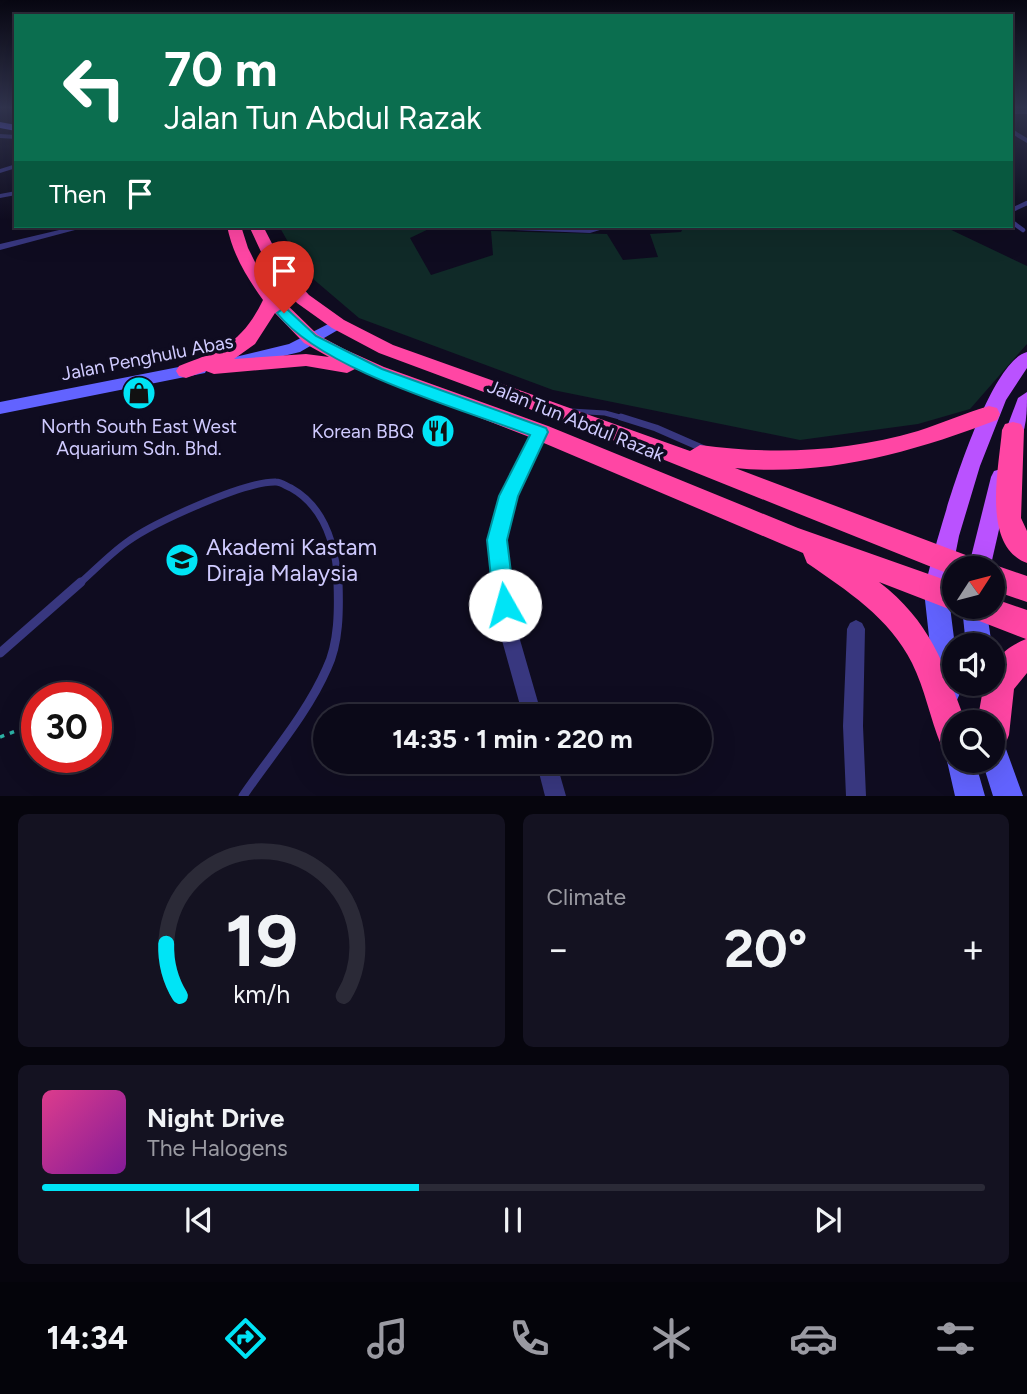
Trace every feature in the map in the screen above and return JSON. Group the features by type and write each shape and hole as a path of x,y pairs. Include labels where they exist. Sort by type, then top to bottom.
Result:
{"highway":[{"name":"Jalan Tun Abdul Razak","path":"235,228 240,248 252,273 272,300 311,339 377,372 540,432 790,536 942,593"},
{"name":"Jalan Tun Abdul Razak","path":"257,228 277,269 303,299 338,324 386,349 650,444 941,558"},
{"path":"186,371 234,353 245,345 258,331 272,300"},
{"path":"214,366 306,360 377,372"},
{"path":"650,444 738,461 804,461 871,452 931,438 989,414"},
{"path":"1013,430 1008,518 1014,534 1027,551"},
{"path":"790,536 858,584 909,629 923,653 944,710"},
{"path":"1005,581 1027,589"},
{"path":"1005,617 1027,625"},
{"path":"995,710 999,681 1012,664 1027,654"}],"main road":[{"name":"Jalan Penghulu Abas","path":"0,408 278,353 338,324"},
{"path":"942,567 941,558 989,414 1006,383 1027,357"},
{"path":"982,556 1013,430 1027,398"},
{"path":"946,620 952,710"},
{"path":"964,773 970,796"},
{"path":"1000,773 1008,796"}],"street":[{"path":"0,247 78,228"},
{"path":"540,228 600,228"},
{"path":"530,704 507,626 497,540 509,496 540,432"},
{"path":"856,629 853,726 856,796"},
{"path":"550,774 556,796"}],"lane":[{"path":"1013,223 1023,229"},
{"path":"559,412 591,410 610,414 680,438 722,458"},
{"path":"0,653 128,541 168,519 255,484 279,482 307,498 327,527 337,566 339,614 334,640 328,667 299,716 243,796"}],"path":[{"path":"0,737 21,729"}],"green space":[{"path":"280,228 431,228 410,238 431,275 493,255 491,231 607,234 623,260 658,257 650,234 681,232 683,228 947,228 1027,266 1027,344 970,409 918,424 800,440 553,390 359,318 305,272"}],"place":[{"name":"North South East West Aquarium Sdn. Bhd.","path":"139,393"},
{"name":"Korean BBQ","path":"438,431"},
{"name":"Akademi Kastam Diraja Malaysia","path":"182,560"}],"route":[{"path":"284,313 311,339 377,372 540,432 509,496 497,540 505,605"}]}
